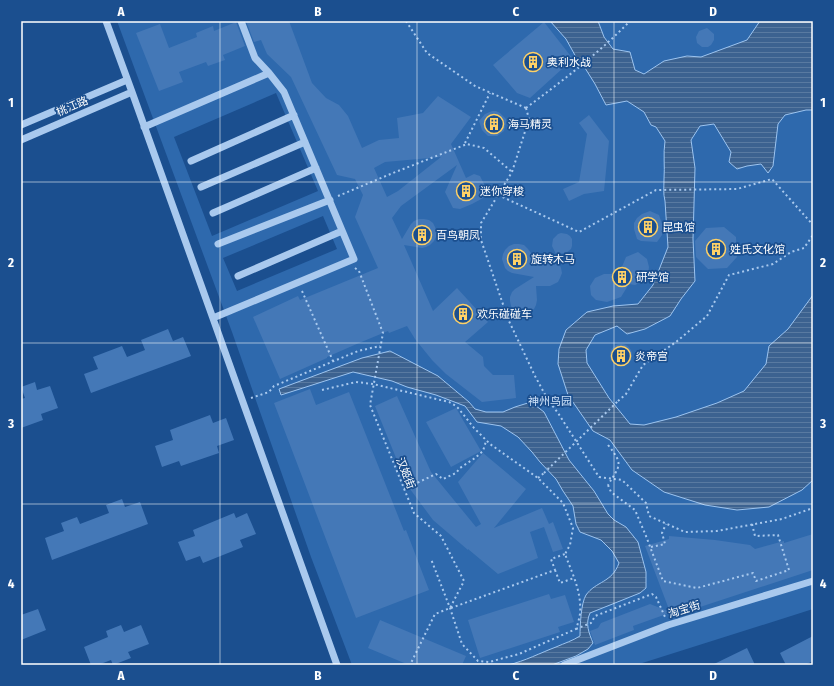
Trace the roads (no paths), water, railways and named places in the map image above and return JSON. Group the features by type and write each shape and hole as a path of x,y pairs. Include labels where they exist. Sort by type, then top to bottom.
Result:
{"street":[{"path":"106,21 337,665"},
{"path":"213,318 354,259 284,92 270,73 255,58 241,21"},
{"path":"144,126 270,73"},
{"name":"桃江路","path":"21,125 127,80"},
{"name":"桃江路","path":"21,140 132,92"},
{"path":"191,161 294,115"},
{"path":"201,187 305,142"},
{"path":"213,213 316,168"},
{"path":"218,244 330,200"},
{"path":"238,276 342,231"},
{"name":"淘宝街","path":"564,665 668,625 813,581"}],"place":[{"name":"奥利水战","path":"533,62"},
{"name":"海马精灵","path":"494,124"},
{"name":"迷你穿梭","path":"466,191"},
{"name":"昆虫馆","path":"648,227"},
{"name":"百鸟朝凤","path":"422,235"},
{"name":"姓氏文化馆","path":"716,249"},
{"name":"旋转木马","path":"517,259"},
{"name":"研学馆","path":"622,277"},
{"name":"欢乐碰碰车","path":"463,314"},
{"name":"炎帝宫","path":"621,356"}],"park label":[{"name":"神州鸟园","path":"550,401"}]}
